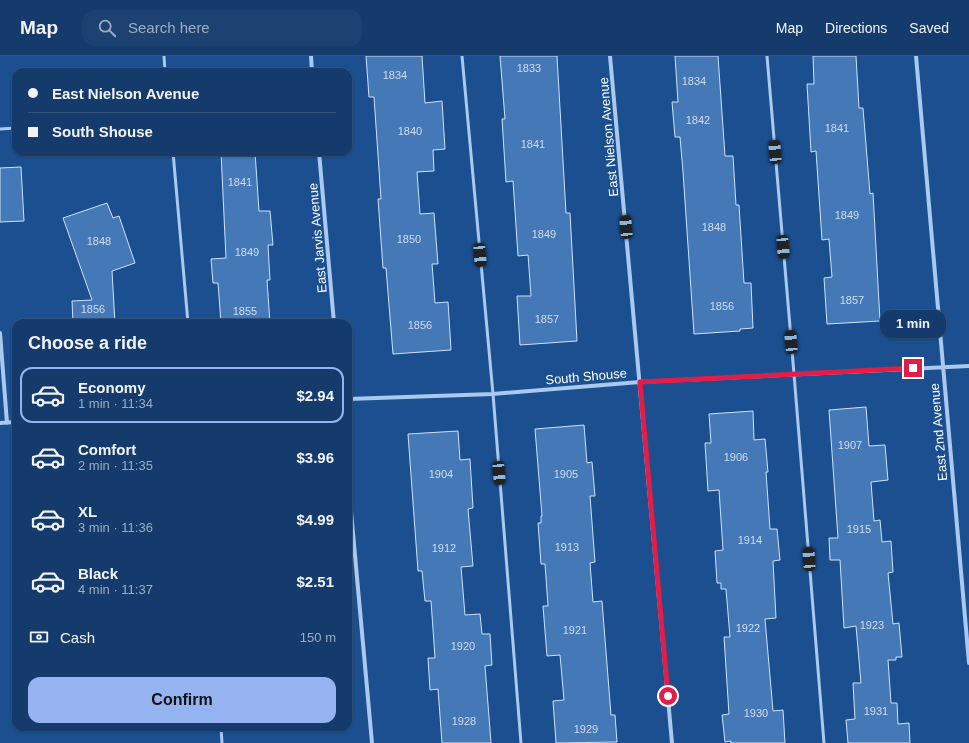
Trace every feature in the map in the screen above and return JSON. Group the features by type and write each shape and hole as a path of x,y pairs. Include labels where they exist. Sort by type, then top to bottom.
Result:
{"street":[{"path":"310,56 312,68"},
{"name":"East Nielson Avenue","path":"610,56 672,743"},
{"name":"East 2nd Avenue","path":"916,56 969,663"},
{"name":"East Jarvis Avenue","path":"319,156 334,319"},
{"path":"0,333 7,423"},
{"name":"South Shouse","path":"352,399 493,394 640,382 943,366 969,366"},
{"path":"0,423 12,422"},
{"path":"352,522 372,743"}],"lane":[{"path":"164,56 165,68"},
{"path":"462,56 493,394 521,743"},
{"path":"766,56 824,743"},
{"path":"0,129 12,128"},
{"path":"172,156 188,319"},
{"path":"221,731 222,743"}],"building":[{"path":"366,56 422,56 425,103 442,101 445,149 433,150 434,171 417,172 420,214 434,213 438,264 432,264 435,303 448,302 451,350 393,354 386,268 383,268 378,199 381,199 374,97 369,97"},
{"path":"500,56 557,56 566,213 570,213 577,341 520,345 517,296 531,296 528,255 518,256 513,181 506,182 502,119 505,119"},
{"path":"675,56 718,56 725,156 733,156 736,205 739,205 744,283 751,283 753,328 740,329 740,331 694,334 680,137 675,137 672,102 678,102"},
{"path":"813,56 856,56 859,108 863,108 870,194 873,193 880,321 827,324 824,278 832,277 829,239 822,240 816,151 811,152 807,84 814,84"},
{"path":"221,156 255,156 259,211 270,211 273,245 268,245 270,280 267,280 270,319 221,319 218,283 213,283 211,259 226,258"},
{"path":"21,167 24,221 0,222 0,168"},
{"path":"107,203 113,218 119,216 135,263 112,271 115,319 73,319 72,301 92,300 63,218"},
{"path":"866,407 869,446 885,445 888,480 871,482 874,521 880,520 882,542 891,541 893,572 888,573 893,624 899,623 902,657 896,657 896,660 888,660 891,703 897,703 898,724 909,723 910,743 848,743 846,720 855,719 853,683 861,683 856,626 844,628 840,560 830,560 829,538 838,538 829,410"},
{"path":"753,411 754,440 765,439 770,529 777,529 780,560 773,561 776,618 765,619 773,711 783,710 785,743 725,742 722,715 729,714 724,637 730,637 726,589 721,589 721,583 717,583 715,551 723,550 719,490 708,491 705,443 711,443 709,414"},
{"path":"584,425 587,463 592,462 595,496 590,496 595,562 590,563 593,602 602,601 611,715 615,715 617,742 556,743 553,701 564,700 560,655 547,656 543,606 548,606 545,564 541,564 538,523 541,523 542,516 535,429"},
{"path":"458,431 460,460 470,459 473,508 468,509 473,566 461,567 465,615 480,614 482,634 490,634 492,665 485,666 491,743 442,743 438,689 430,690 428,658 435,658 431,601 425,601 422,571 418,571 408,434"}],"route":[{"path":"668,696 640,382 913,368"}]}
